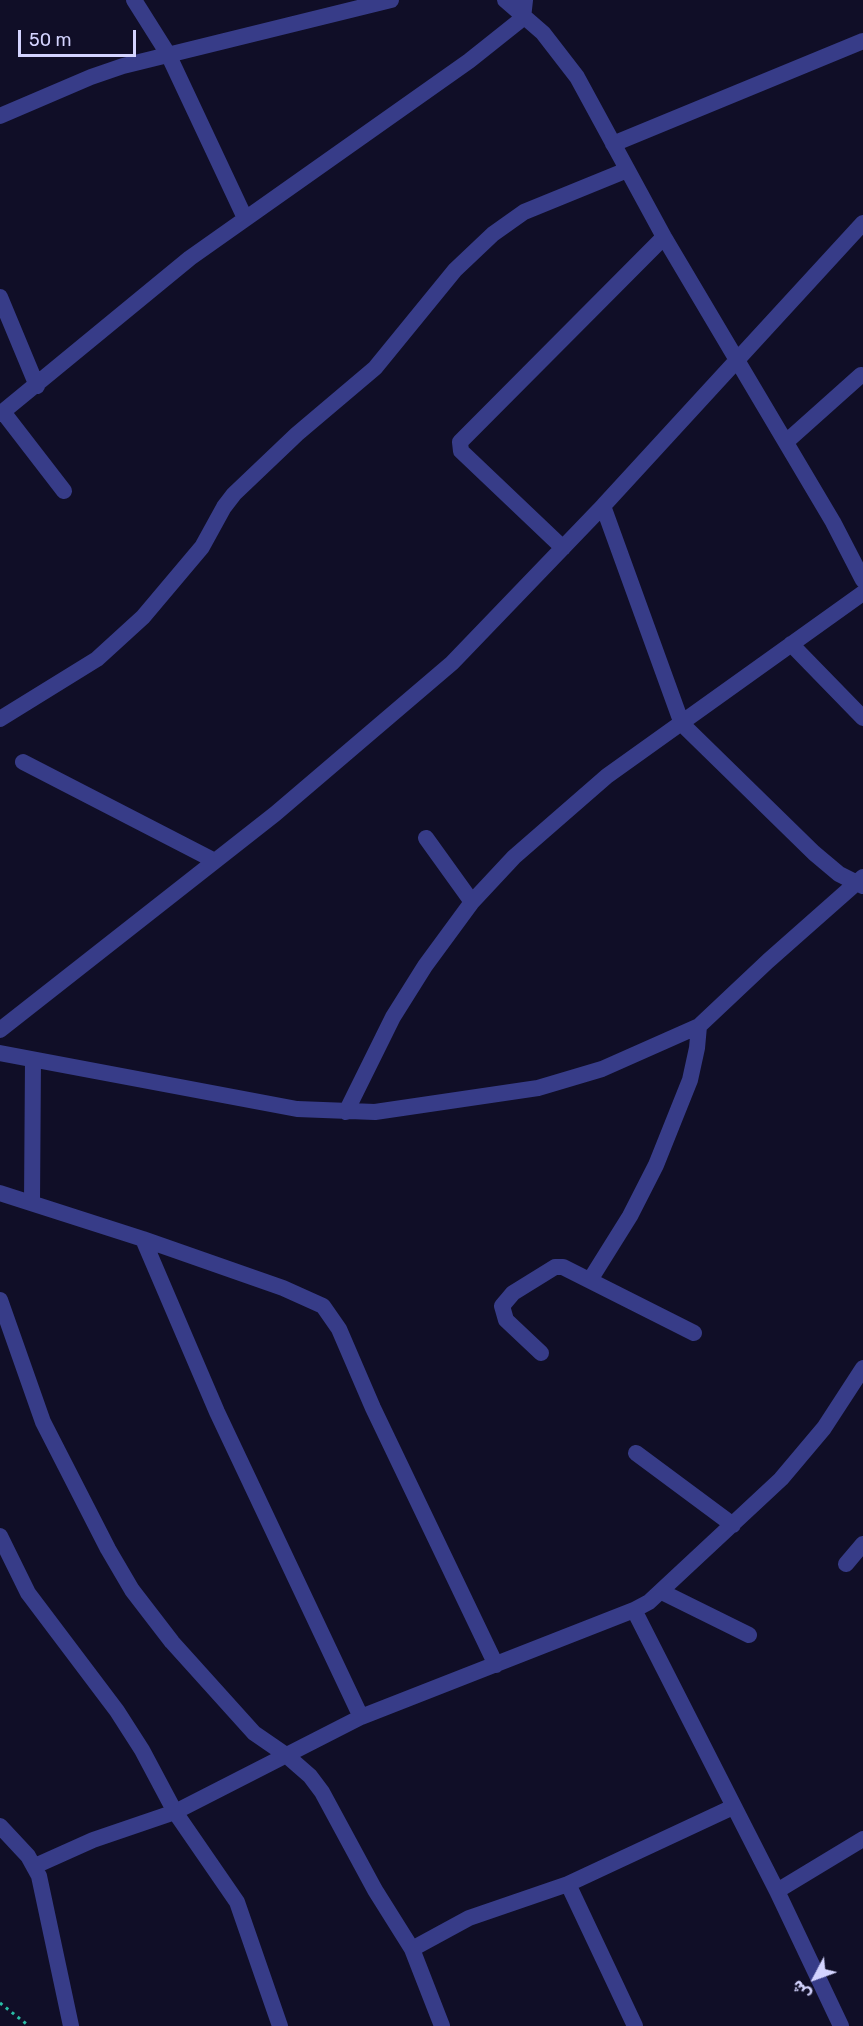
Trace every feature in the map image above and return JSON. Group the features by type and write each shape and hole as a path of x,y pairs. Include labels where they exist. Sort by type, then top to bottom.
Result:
{"street":[{"path":"134,0 168,54 245,218"},
{"path":"0,117 91,76 168,54 391,0"},
{"path":"505,0 543,33 564,57 664,237 786,442 863,580"},
{"path":"64,490 2,413 150,289 245,218 459,68 523,18 525,0"},
{"path":"613,144 863,41"},
{"path":"0,719 97,659 143,617 202,546 234,494 297,434 375,368 455,270 493,234 532,208 627,170"},
{"path":"0,1030 215,861 433,681 603,506 737,363 863,223"},
{"path":"563,548 461,451 459,446 462,439 664,237"},
{"path":"0,297 37,386"},
{"path":"786,442 861,375"},
{"path":"0,1053 266,1104 346,1112 375,1112 538,1088 603,1069 699,1026 768,960 861,882 814,854 682,724 603,506"},
{"path":"346,1112 408,992 472,902 514,857 581,796 633,756 682,724 863,593"},
{"path":"791,644 863,718"},
{"path":"23,762 215,861"},
{"path":"426,838 472,902"},
{"path":"590,1280 630,1216 656,1166 690,1080 698,1048 699,1026"},
{"path":"32,1202 33,1060"},
{"path":"0,1193 143,1239 298,1293 323,1306 331,1315 496,1665"},
{"path":"143,1239 217,1412 361,1717"},
{"path":"541,1353 506,1320 502,1313 504,1302 549,1268 563,1267 694,1333"},
{"path":"0,1300 43,1422 120,1571 172,1642 254,1733 306,1772 322,1792 375,1890 412,1949 442,2026"},
{"path":"35,1866 93,1840 176,1812 361,1717 634,1611 662,1592 733,1525 807,1450 863,1368"},
{"path":"636,1453 733,1525"},
{"path":"0,1536 28,1593 117,1711 142,1750 176,1812 241,1910 280,2026"},
{"path":"846,1564 863,1544"},
{"path":"662,1592 749,1635"},
{"path":"634,1611 777,1891 841,2026"},
{"path":"412,1949 469,1918 568,1884 733,1807"},
{"path":"0,1826 35,1866 46,1901 71,2026"},
{"path":"777,1891 863,1839"},
{"path":"568,1884 635,2026"}],"path":[{"path":"0,2003 29,2026"}]}
